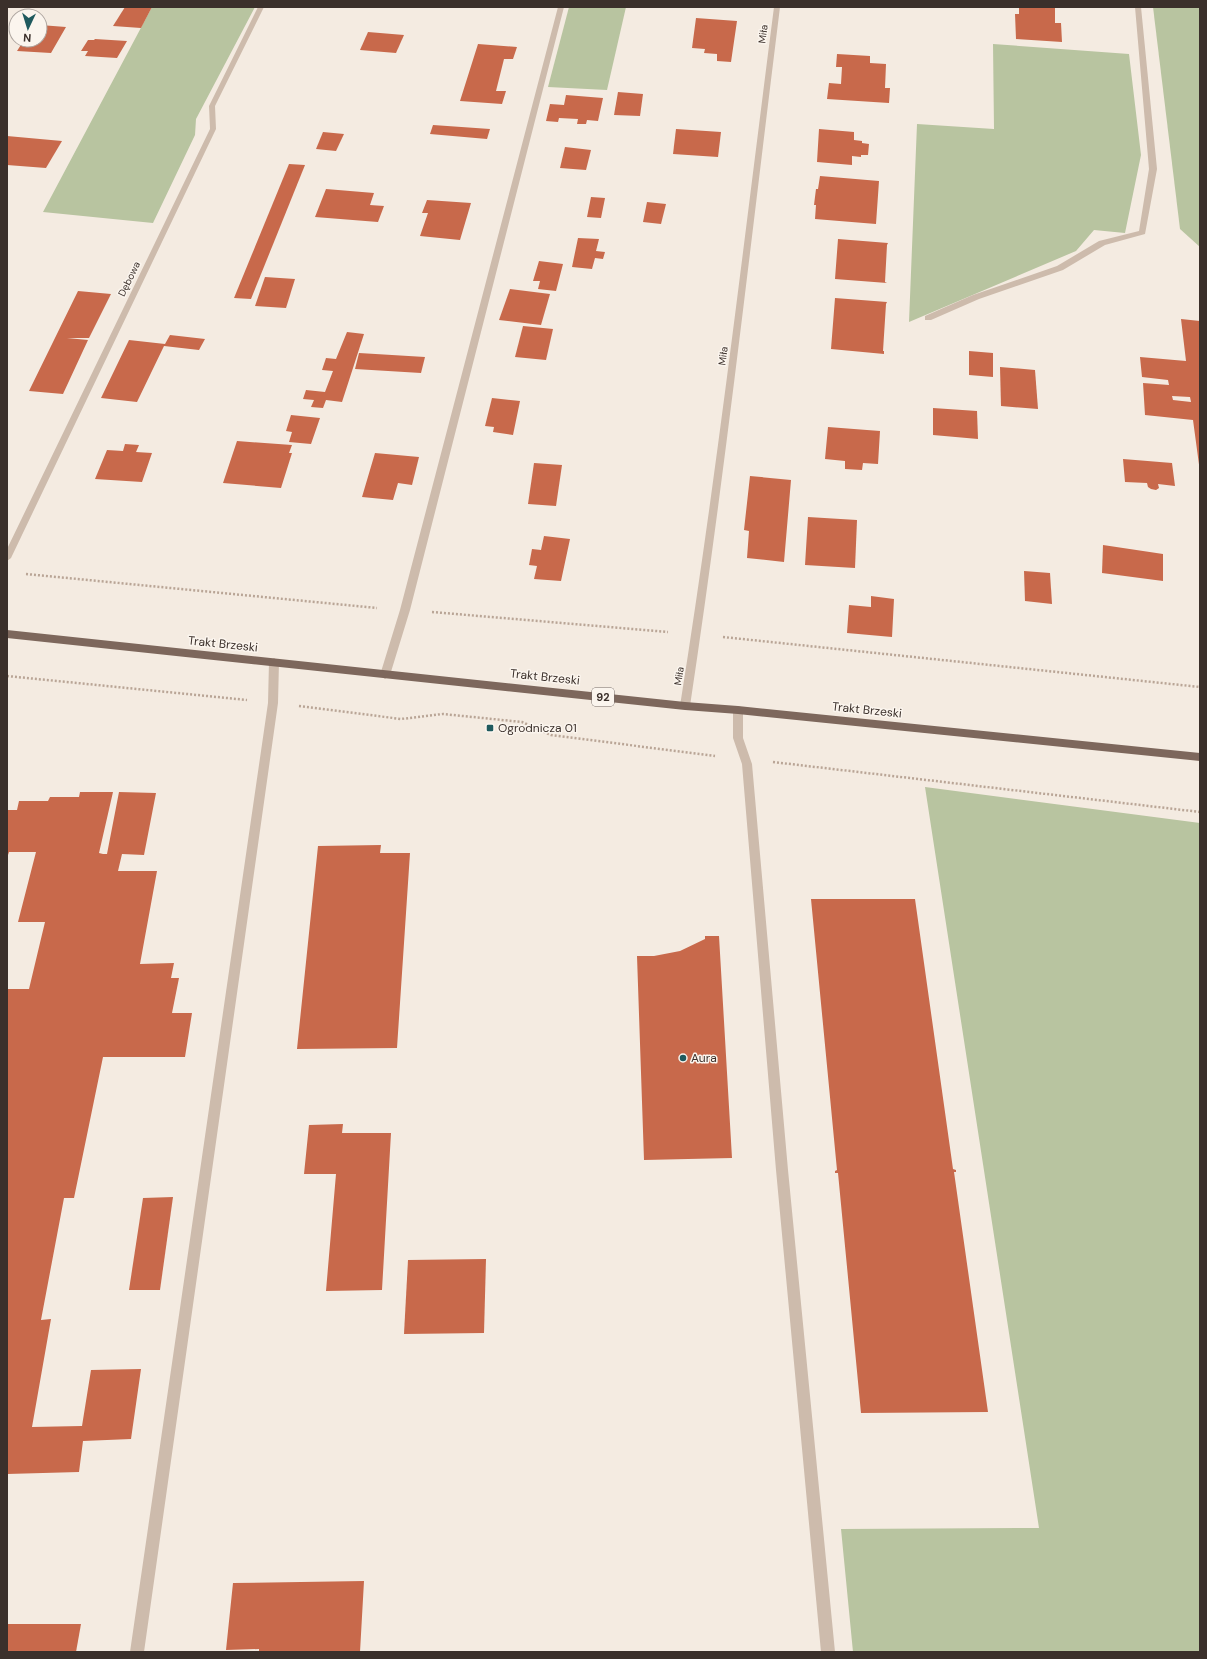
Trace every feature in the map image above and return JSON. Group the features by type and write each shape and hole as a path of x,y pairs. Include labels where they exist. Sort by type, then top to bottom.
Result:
{"main road":[{"name":"Trakt Brzeski","path":"7,634 685,706 738,710 1200,757"}],"street":[{"name":"Dębowa","path":"7,558 213,129 212,106 261,7"},
{"path":"386,675 405,610 561,7"},
{"name":"Miła","path":"685,706 696,635 777,7"},
{"path":"928,318 976,297 1060,268 1102,243 1142,232 1154,169 1138,7"},
{"path":"137,1652 273,703 274,662"},
{"path":"738,710 738,738 747,764 782,1170 828,1652"}],"path":[{"path":"23,573 405,610 696,635 1200,687"},
{"path":"7,676 273,703 401,719 443,714 522,722 551,735 1200,812"}],"green space":[{"path":"152,7 255,7 196,119 195,135 153,223 43,212"},
{"path":"569,7 626,7 607,90 548,87"},
{"path":"1153,7 1200,7 1200,247 1180,229"},
{"path":"993,44 1129,54 1141,155 1125,233 1094,230 1076,251 909,322 917,124 994,129"},
{"path":"925,787 1200,823 1200,1652 853,1652 841,1529 1039,1528"}],"building":[{"path":"125,7 152,7 141,28 113,26"},
{"path":"1019,7 1055,7 1055,23 1061,23 1062,42 1016,39 1015,14 1019,14"},
{"path":"696,18 737,21 731,62 717,61 717,54 704,53 705,49 692,48"},
{"path":"48,26 66,27 51,53 17,51 19,48 48,48"},
{"path":"368,32 404,35 396,53 360,50"},
{"path":"88,40 127,41 117,58 85,56 88,51 81,51"},
{"path":"478,44 517,47 513,59 504,59 496,91 506,91 502,104 460,101"},
{"path":"837,54 870,56 870,63 886,64 885,88 890,88 889,103 827,99 829,83 841,84 842,67 836,67"},
{"path":"618,92 643,94 640,116 614,115"},
{"path":"566,95 603,98 598,121 587,120 586,124 577,124 578,119 559,118 558,122 546,121 550,104 564,105"},
{"path":"433,125 490,129 487,139 430,134"},
{"path":"676,129 721,132 718,157 673,154"},
{"path":"819,129 854,132 854,140 869,144 868,155 861,155 861,157 852,156 852,165 817,162"},
{"path":"323,132 344,134 336,151 316,149"},
{"path":"7,136 62,141 46,168 7,165"},
{"path":"565,147 591,150 586,170 560,168"},
{"path":"289,164 305,165 251,299 234,298"},
{"path":"820,176 879,181 876,224 815,219 816,205 814,205 816,189 818,189"},
{"path":"326,189 374,193 370,205 384,206 378,222 315,217"},
{"path":"591,197 605,198 601,218 587,217"},
{"path":"427,200 471,203 460,240 420,236 428,213 422,213"},
{"path":"647,202 666,204 661,224 643,222"},
{"path":"578,238 599,239 596,251 605,252 603,259 595,258 592,269 572,267"},
{"path":"838,239 888,243 885,282 887,283 835,279"},
{"path":"539,261 563,264 556,291 538,289 540,281 533,281"},
{"path":"265,277 295,279 286,308 255,306"},
{"path":"510,289 550,294 541,325 499,320"},
{"path":"78,291 111,294 89,338 67,338 88,340 63,394 29,391"},
{"path":"835,298 887,302 884,354 831,349"},
{"path":"1181,319 1200,321 1200,472 1193,420 1145,415 1143,383 1169,385 1168,380 1142,377 1140,357 1186,361","holes":["1172,396 1190,397 1191,402 1173,400"]},
{"path":"523,326 553,329 546,360 515,357"},
{"path":"347,332 364,334 342,402 326,400 323,408 311,407 314,400 303,399 306,390 325,392 333,371 322,370 326,358 336,359"},
{"path":"170,335 205,339 199,350 164,346 137,402 101,398 129,340 165,344"},
{"path":"969,351 993,353 993,377 969,375"},
{"path":"359,353 425,357 421,373 355,369"},
{"path":"1000,367 1035,370 1038,409 1001,406"},
{"path":"492,398 520,401 513,435 493,432 494,427 485,426"},
{"path":"933,408 977,411 978,439 933,435"},
{"path":"291,415 320,418 311,444 289,442 292,432 286,431"},
{"path":"828,427 880,431 878,464 863,463 862,470 845,469 845,461 825,459"},
{"path":"237,441 292,445 289,453 292,453 281,488 223,483"},
{"path":"125,444 139,445 136,452 152,453 142,482 95,479 107,450 123,451"},
{"path":"375,453 419,457 412,485 398,483 393,500 362,497"},
{"path":"1123,459 1172,463 1175,486 1158,484 1159,488 1156,490 1148,487 1147,483 1125,482"},
{"path":"534,463 562,465 556,506 528,504"},
{"path":"750,476 791,480 784,562 747,558 749,531 744,530"},
{"path":"808,517 857,520 855,568 805,565"},
{"path":"544,536 570,539 561,581 534,579 537,566 529,565 532,549 541,550"},
{"path":"1103,545 1163,554 1163,581 1102,573"},
{"path":"1024,571 1050,573 1052,604 1025,601"},
{"path":"871,596 894,599 892,637 847,633 849,605 871,607"},
{"path":"80,792 113,792 99,853 103,854 107,854 119,792 156,793 144,855 122,854 118,871 157,871 140,964 174,963 171,978 179,978 172,1013 192,1013 185,1057 103,1057 74,1198 64,1198 41,1320 51,1319 32,1427 82,1426 91,1370 141,1369 131,1439 83,1441 79,1472 7,1474 7,989 29,989 45,922 18,922 36,852 9,852 7,858 7,810 17,810 19,801 48,801 50,797 79,797"},
{"path":"381,845 380,853 410,853 397,1048 297,1049 318,846"},
{"path":"811,899 915,899 953,1169 956,1170 956,1172 954,1172 988,1412 861,1413 838,1173 835,1173 837,1170"},
{"name":"Aura","path":"705,936 719,936 732,1158 644,1160 637,956 654,956 680,951 705,939"},
{"path":"343,1124 342,1133 391,1133 382,1290 326,1291 336,1174 304,1174 309,1125"},
{"path":"173,1197 160,1290 129,1290 143,1198"},
{"path":"486,1259 484,1333 404,1334 408,1260"},
{"path":"364,1581 360,1652 259,1652 259,1649 226,1650 233,1583"},
{"path":"7,1624 81,1624 76,1652 7,1652"}],"place":[{"name":"Ogrodnicza 01","path":"490,728"},
{"name":"Aura","path":"683,1058"}]}
